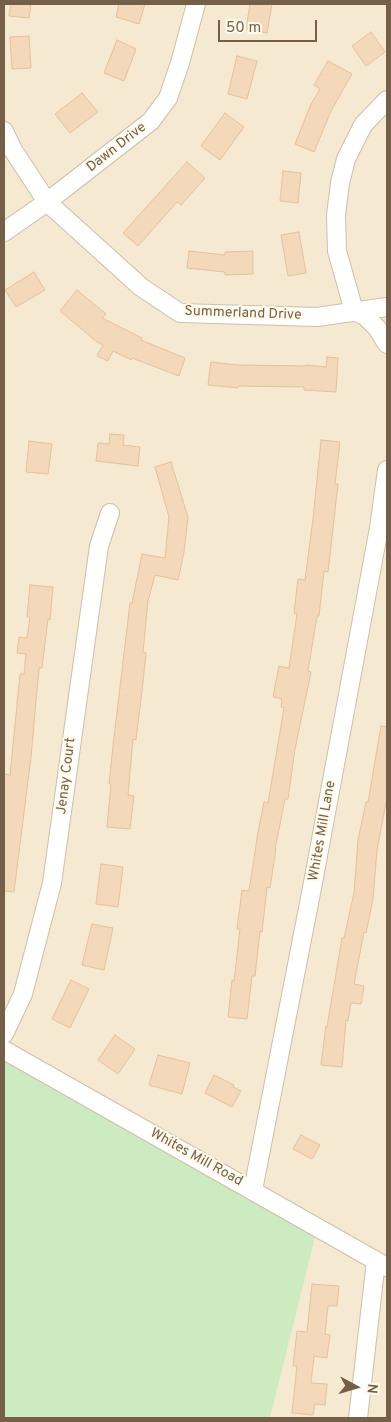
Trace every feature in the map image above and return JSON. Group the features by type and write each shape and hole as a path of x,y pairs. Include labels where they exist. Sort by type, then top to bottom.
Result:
{"street":[{"name":"Dawn Drive","path":"4,232 47,202 151,122 168,98 180,63 196,4"},
{"path":"387,100 363,125 346,159 340,183 336,216 337,251 354,311 365,316 377,328 387,344"},
{"name":"Summerland Drive","path":"4,132 13,150 47,202 141,287 180,313 216,316 317,317 387,307"},
{"name":"Whites Mill Lane","path":"253,1190 312,888 387,470"},
{"name":"Jenay Court","path":"4,1034 22,994 52,883 99,546 110,513"},
{"name":"Whites Mill Road","path":"4,1050 384,1263"},
{"path":"358,1418 384,1263"}],"shaded area":[{"path":"4,4 387,4 387,1418 270,1418 318,1221 4,1045"}],"green space":[{"path":"4,1045 319,1221 270,1418 4,1418"}],"building":[{"path":"11,4 31,4 29,18 9,16"},
{"path":"119,4 145,4 139,24 116,17"},
{"path":"250,4 272,4 267,33 246,29"},
{"path":"371,32 385,52 366,66 352,46"},
{"path":"29,36 31,68 12,69 10,37"},
{"path":"117,40 136,49 124,81 104,73"},
{"path":"237,56 257,61 247,99 228,94"},
{"path":"328,61 352,74 331,111 314,152 295,144 311,104 320,89 314,85"},
{"path":"82,93 98,112 70,133 55,114"},
{"path":"225,113 244,127 220,160 201,146"},
{"path":"187,162 205,178 181,205 177,202 138,246 123,233"},
{"path":"283,171 301,173 298,203 280,201"},
{"path":"299,232 306,273 288,276 281,235"},
{"path":"189,251 225,255 225,252 253,251 253,274 225,275 225,272 187,268"},
{"path":"34,272 45,290 16,307 5,290"},
{"path":"77,290 106,314 102,318 142,338 141,340 185,358 179,376 132,358 131,360 113,351 108,361 97,356 103,345 60,311"},
{"path":"327,357 338,358 336,392 304,390 304,387 239,386 238,388 208,385 211,362 238,365 306,365 326,367"},
{"path":"110,434 124,435 123,445 140,447 138,466 96,461 98,443 109,444"},
{"path":"321,440 340,442 335,484 338,484 328,572 324,571 319,616 317,616 308,671 311,672 295,749 288,799 285,799 275,849 270,888 267,887 262,932 260,931 255,976 252,976 247,1019 228,1017 240,929 237,929 242,890 249,891 258,832 264,802 268,803 284,708 281,707 282,699 273,697 279,666 289,668 297,614 294,613 298,579 305,580"},
{"path":"29,441 52,444 48,474 26,472"},
{"path":"171,462 188,517 184,552 178,580 155,575 148,601 143,652 146,653 136,740 133,739 128,795 134,796 130,829 107,827 111,784 109,784 130,603 132,603 142,554 165,558 169,517 155,467"},
{"path":"30,585 53,587 42,668 39,668 31,757 14,892 4,891 4,774 10,775 20,674 24,674 26,654 17,653 19,637 27,638 30,617 27,617"},
{"path":"381,726 387,727 387,798 377,850 373,899 366,933 364,932 354,984 364,986 361,1004 351,1003 348,1021 346,1020 342,1067 321,1065 342,938 344,938 354,893 358,840 366,802 368,802"},
{"path":"101,864 123,867 118,907 96,904"},
{"path":"92,924 113,928 104,970 82,965"},
{"path":"71,980 89,989 70,1028 52,1019"},
{"path":"115,1035 135,1049 118,1074 98,1060"},
{"path":"158,1055 190,1063 182,1094 149,1085"},
{"path":"214,1075 234,1085 233,1087 241,1091 232,1107 205,1093"},
{"path":"301,1135 320,1145 312,1159 293,1149"},
{"path":"312,1284 339,1286 337,1306 328,1306 325,1334 330,1335 327,1358 314,1356 311,1383 327,1384 325,1405 315,1404 313,1415 292,1413 297,1366 293,1366 297,1331 307,1332"}]}
